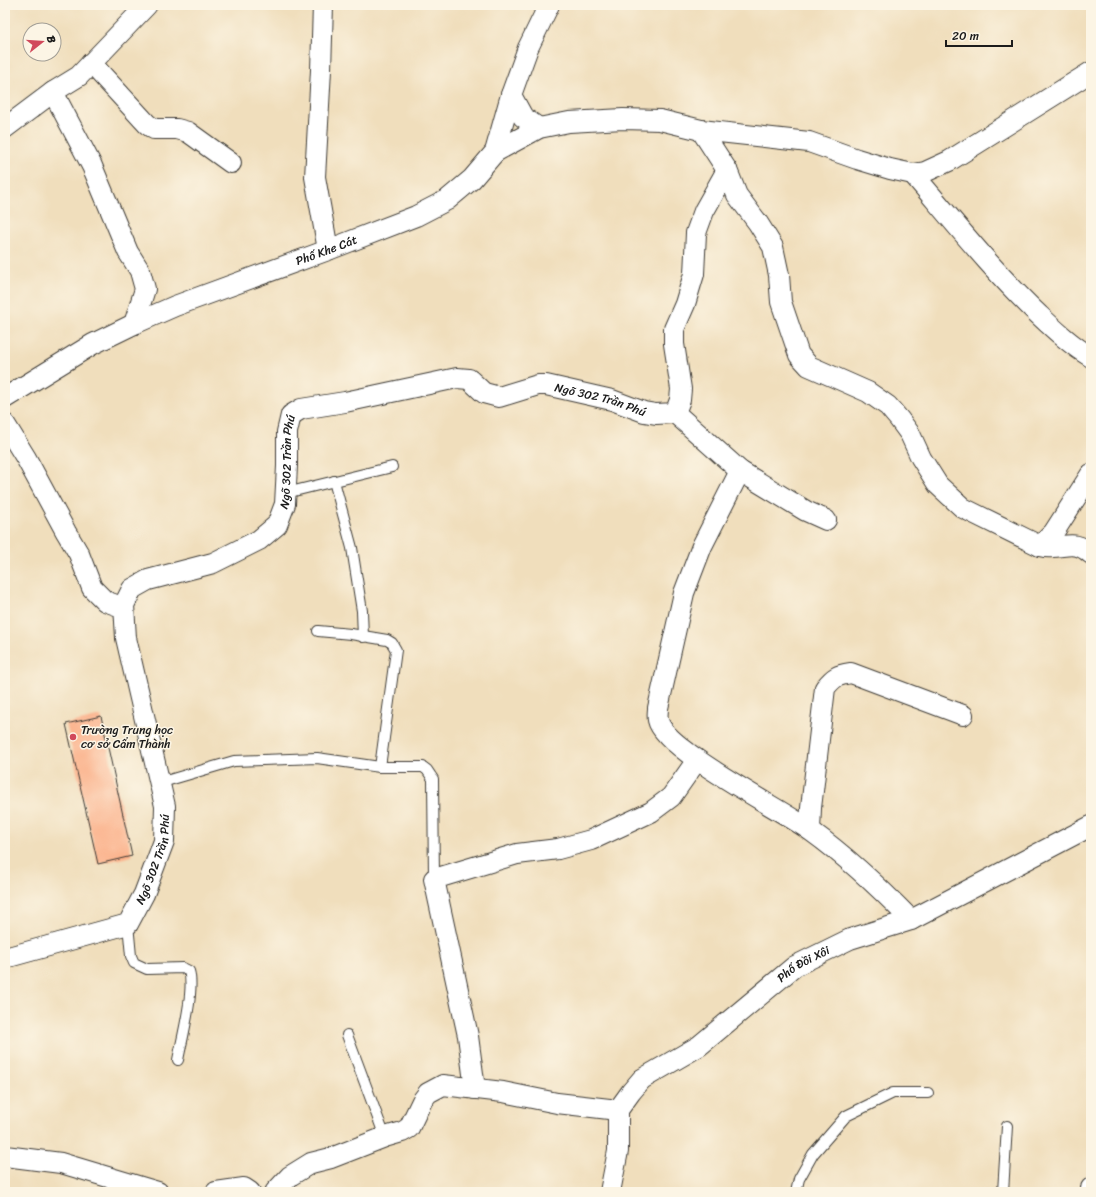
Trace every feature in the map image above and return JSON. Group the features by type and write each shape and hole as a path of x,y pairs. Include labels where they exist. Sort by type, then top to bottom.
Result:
{"street":[{"path":"5,128 53,92 79,76 147,5"},
{"path":"323,5 315,177 328,250"},
{"name":"Phố Khe Cát","path":"5,398 93,344 134,324 175,306 416,216 447,200 472,179 494,152 511,95 528,48 549,5"},
{"path":"91,63 147,124 154,129 177,129 188,132 231,163"},
{"path":"494,152 539,128 569,122 623,119 660,120 702,130 809,142 863,161 913,174 925,172 949,161 1091,72"},
{"path":"53,92 92,166 128,252 140,271 145,289 134,324"},
{"path":"511,95 523,117 539,128"},
{"path":"702,130 726,170 737,195 758,223 773,247 779,275 781,302 799,355 809,366 868,392 888,406 910,434 921,458 938,484 963,508 1040,546 1051,548 1072,545 1086,550 1091,554"},
{"path":"726,170 704,211 696,233 694,274 685,304 674,329 674,344 681,389 680,400 675,413 740,471 806,512 826,520"},
{"path":"913,174 993,267 1024,299 1053,327 1082,352 1091,357"},
{"name":"Ngõ 302 Trần Phú","path":"128,924 144,894 164,841 165,806 126,638 124,605 132,589 148,580 214,563 258,540 277,525 285,504 287,466 286,432 291,415 301,409 345,402 457,378 469,379 484,394 499,397 538,385 546,385 612,400 644,412 656,414 675,413"},
{"path":"5,424 26,458 79,554 92,588 106,601 116,605 124,605"},
{"path":"740,471 702,546 684,593 658,708 658,720 667,735 697,760 810,830 838,852 876,885 911,920"},
{"path":"1040,546 1054,532 1091,474"},
{"path":"810,830 811,808 825,688 832,679 851,673 963,715"},
{"path":"475,1088 468,1036 434,880 517,854 558,849 591,840 651,812 671,797 697,760"},
{"name":"Phố Đồi Xôi","path":"618,1110 642,1079 699,1046 795,966 850,939 911,920 1091,826"},
{"path":"5,958 128,924"},
{"path":"275,1192 290,1176 311,1163 331,1158 402,1132 409,1128 422,1101 428,1093 442,1085 475,1088 557,1103 618,1110 618,1151 610,1192"},
{"path":"5,1156 61,1163 158,1192"},
{"path":"216,1192 244,1188 250,1192"}],"lane":[{"path":"286,493 392,467"},
{"path":"334,481 352,548 362,610 363,637"},
{"path":"318,631 351,634 387,640 396,650 380,767"},
{"path":"159,783 234,761 316,758 380,767 423,767 433,779 434,880"},
{"path":"128,924 131,956 134,963 147,969 183,968 189,971 192,978 188,1010 178,1060"},
{"path":"347,1035 385,1137"},
{"path":"796,1192 799,1179 813,1154 846,1116 893,1093 928,1093"},
{"path":"1003,1192 1008,1126"}],"building":[{"path":"101,716 132,856 98,864 66,724"}],"place":[{"name":"Trường Trung học cơ sở Cẩm Thành","path":"73,737"}]}
